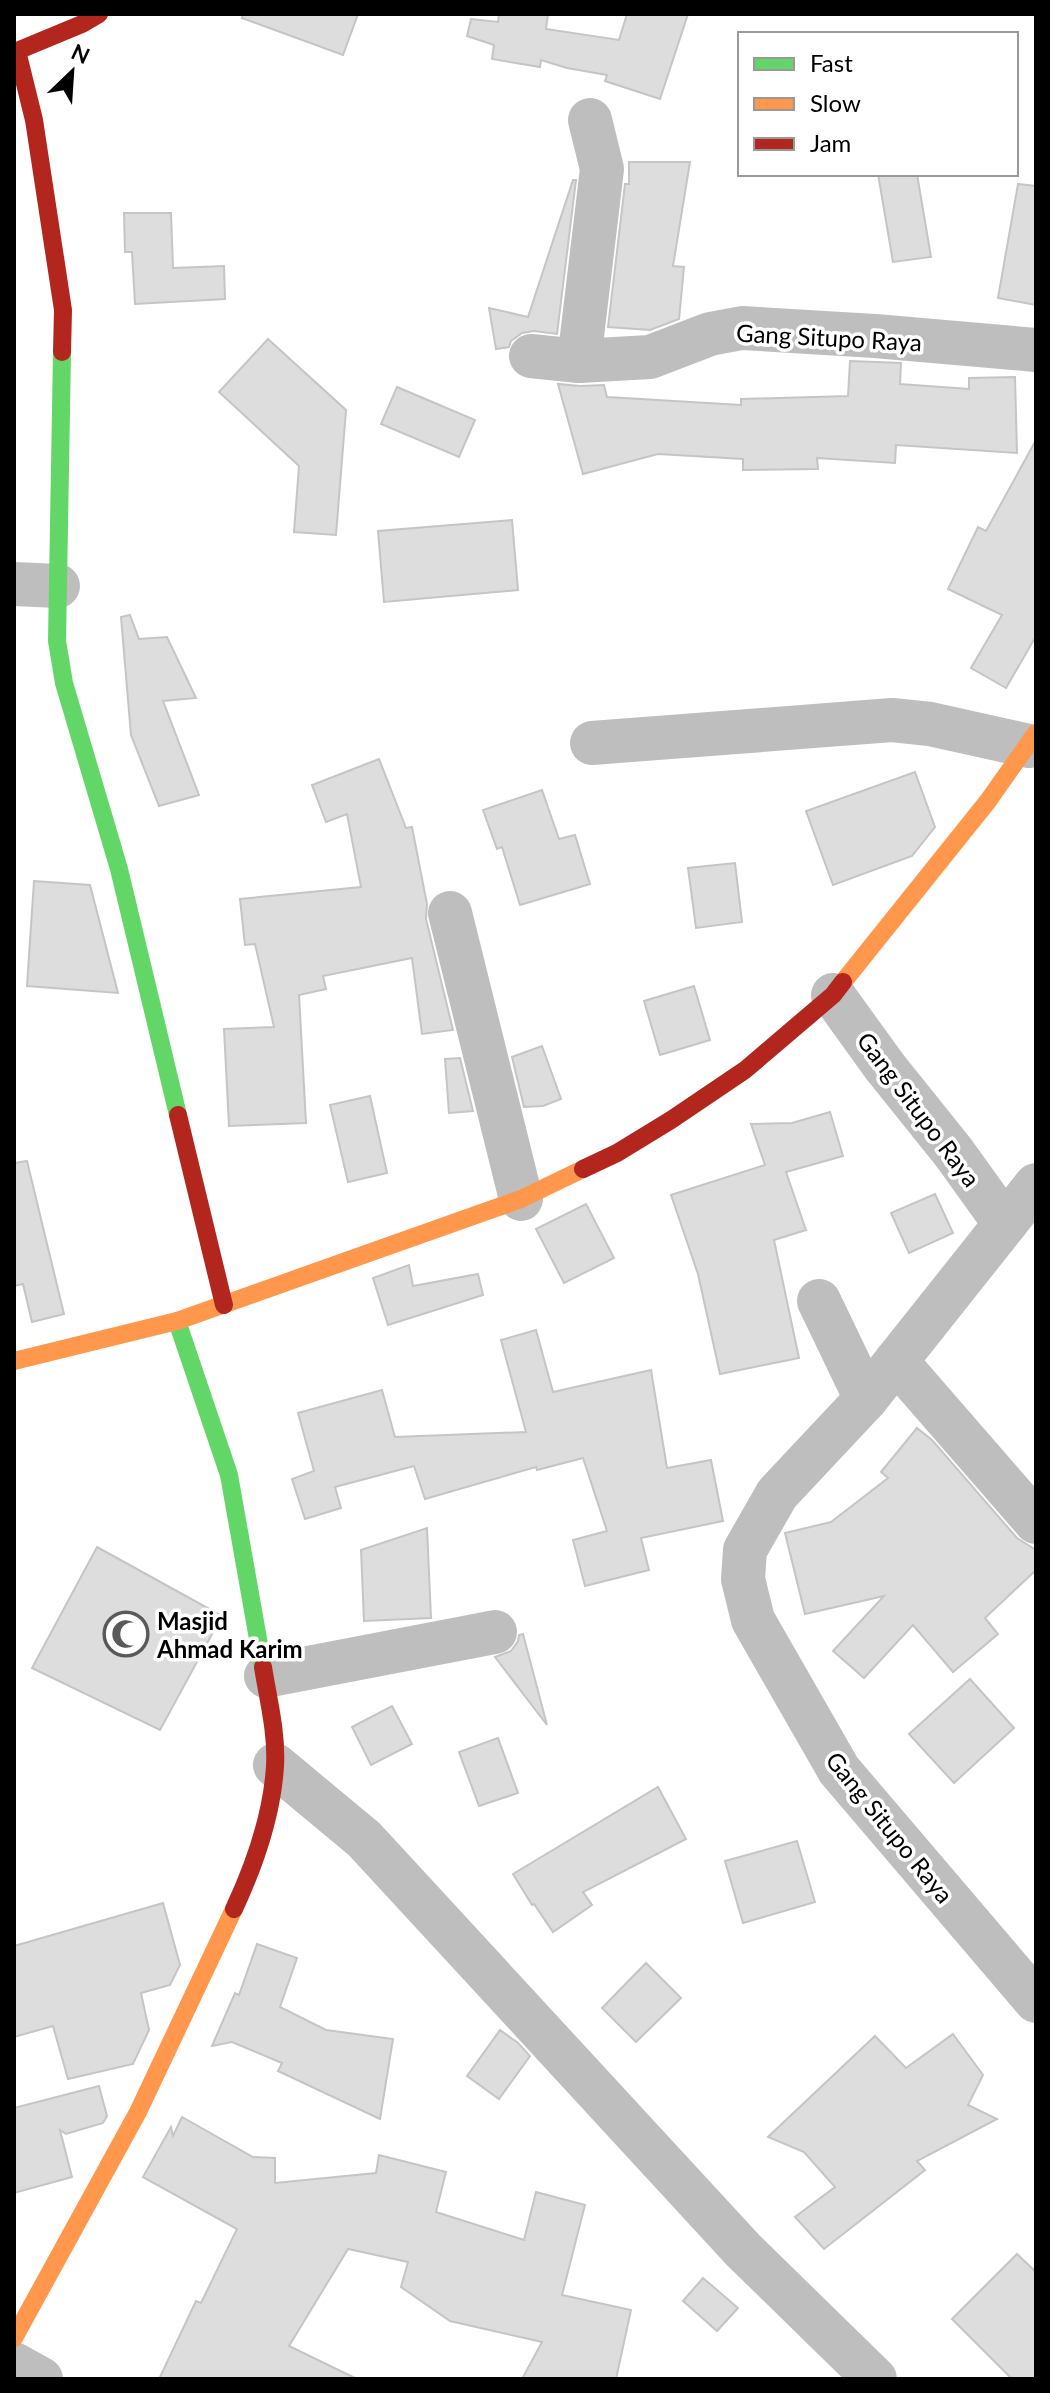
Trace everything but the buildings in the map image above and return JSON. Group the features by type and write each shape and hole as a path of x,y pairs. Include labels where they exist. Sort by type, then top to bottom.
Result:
{"street":[{"path":"99,14 82,24 15,50 34,120 63,310 57,641 64,683 119,869 224,1305"},
{"path":"579,361 602,169 590,120"},
{"name":"Gang Situpo Raya","path":"531,356 579,361 650,357 710,334 742,328 1036,350"},
{"path":"14,584 58,586"},
{"path":"14,1361 177,1321 224,1305 521,1199 617,1153 745,1070 833,995 988,801 1032,739 892,720 592,743"},
{"path":"450,913 521,1199"},
{"name":"Gang Situpo Raya","path":"833,995 1005,1224"},
{"name":"Gang Situpo Raya","path":"1036,1185 866,1399 777,1494 745,1550 743,1579 753,1620 839,1770 1036,2001"},
{"path":"819,1301 866,1399"},
{"path":"14,2338 138,2112 249,1876 267,1818 275,1765 266,1676 229,1475 177,1321"},
{"path":"896,1361 1036,1522"},
{"path":"266,1676 495,1632"},
{"path":"275,1765 364,1839 743,2250 875,2379"},
{"path":"14,2364 41,2379"}],"traffic: fast":[{"path":"62,352 57,641 64,683 119,869 178,1115"},
{"path":"177,1321 229,1475 263,1667"}],"traffic: slow":[{"path":"843,982 988,801 1036,733"},
{"path":"14,1361 177,1321 521,1199 583,1169"},
{"path":"14,2338 138,2112 234,1909"}],"traffic: jam":[{"path":"62,352 63,310 34,120 17,51 99,14"},
{"path":"583,1169 617,1153 745,1070 833,995 843,982"},
{"path":"178,1115 224,1305"},
{"path":"234,1909 261,1839 273,1785 275,1741 263,1667"}],"place":[{"name":"Masjid Ahmad Karim","path":"126,1634"}]}
